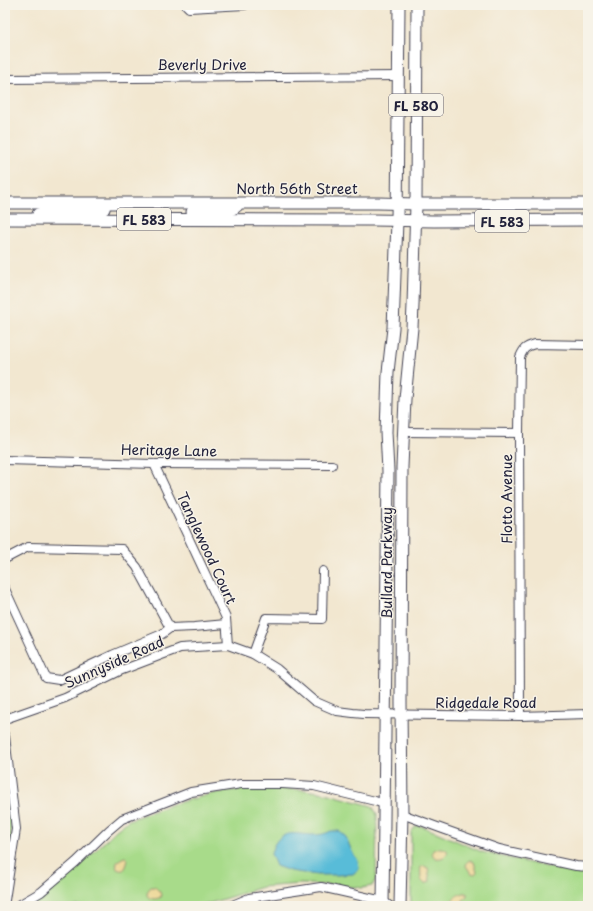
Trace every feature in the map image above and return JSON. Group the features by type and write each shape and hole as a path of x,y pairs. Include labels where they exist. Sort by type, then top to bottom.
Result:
{"main road":[{"name":"FL 580","path":"397,221 399,5"},
{"name":"FL 580","path":"415,220 417,5"},
{"name":"North 56th Street","path":"5,203 588,204"},
{"path":"28,219 35,215 48,212 97,211 104,209 105,203"},
{"path":"160,220 178,212 209,212 235,209 241,203"},
{"path":"568,220 581,214 588,214"},
{"name":"FL 583","path":"5,219 397,221 588,220"},
{"name":"Bullard Parkway","path":"400,906 402,814 402,467 405,399 412,328 415,220"},
{"name":"Bullard Parkway","path":"385,904 384,714 388,471 386,432 388,372 393,328 397,221"}],"street":[{"path":"186,5 189,8 245,5"},
{"name":"Beverly Drive","path":"5,79 399,76"},
{"name":"Flotto Avenue","path":"520,716 520,357 523,349 535,344 588,345"},
{"path":"403,432 519,433"},
{"name":"Heritage Lane","path":"5,460 154,464 332,465"},
{"name":"Tanglewood Court","path":"154,464 226,618 228,645"},
{"path":"5,559 28,547 122,548 137,566 170,628"},
{"path":"253,654 266,618 322,619 323,571"},
{"path":"5,590 46,678 59,680 112,655 162,634 170,628 226,624"},
{"name":"Sunnyside Road","path":"5,719 65,698 122,670 180,648 228,645 253,654 277,669 314,701 342,712 384,714"},
{"name":"Ridgedale Road","path":"384,714 520,716 588,714"},
{"path":"5,736 16,829 5,900"},
{"path":"17,906 41,892 76,862 108,830 122,819 191,792 241,784 282,784 314,786 384,804"},
{"path":"402,814 499,849 576,866 588,867"},
{"path":"230,906 249,898 321,886 385,904"}],"green space":[{"path":"5,758 11,819 11,843 5,886"},
{"path":"259,787 325,793 372,806 377,814 376,879 372,886 362,888 335,885 300,884 262,887 201,906 27,906 44,895 129,820 170,805 215,793"},
{"path":"416,826 421,826 482,852 561,870 588,872 588,906 411,906 411,832"}],"sand":[{"path":"439,848 447,850 446,855 442,858 433,856 433,850"},
{"path":"125,857 128,860 125,869 117,869 118,861"},
{"path":"470,860 474,862 477,872 475,874 471,873 466,866 467,862"},
{"path":"424,866 428,868 430,881 428,883 424,883 421,880 421,867"},
{"path":"151,887 155,887 160,892 161,896 159,898 153,899 148,897 147,893"},
{"path":"467,893 467,896 463,900 462,906 456,906 453,904 452,901 454,898 459,894"}],"water":[{"path":"331,831 339,831 346,837 353,854 358,860 359,869 353,874 317,875 290,871 276,866 271,854 276,842 284,835 318,835"}]}
